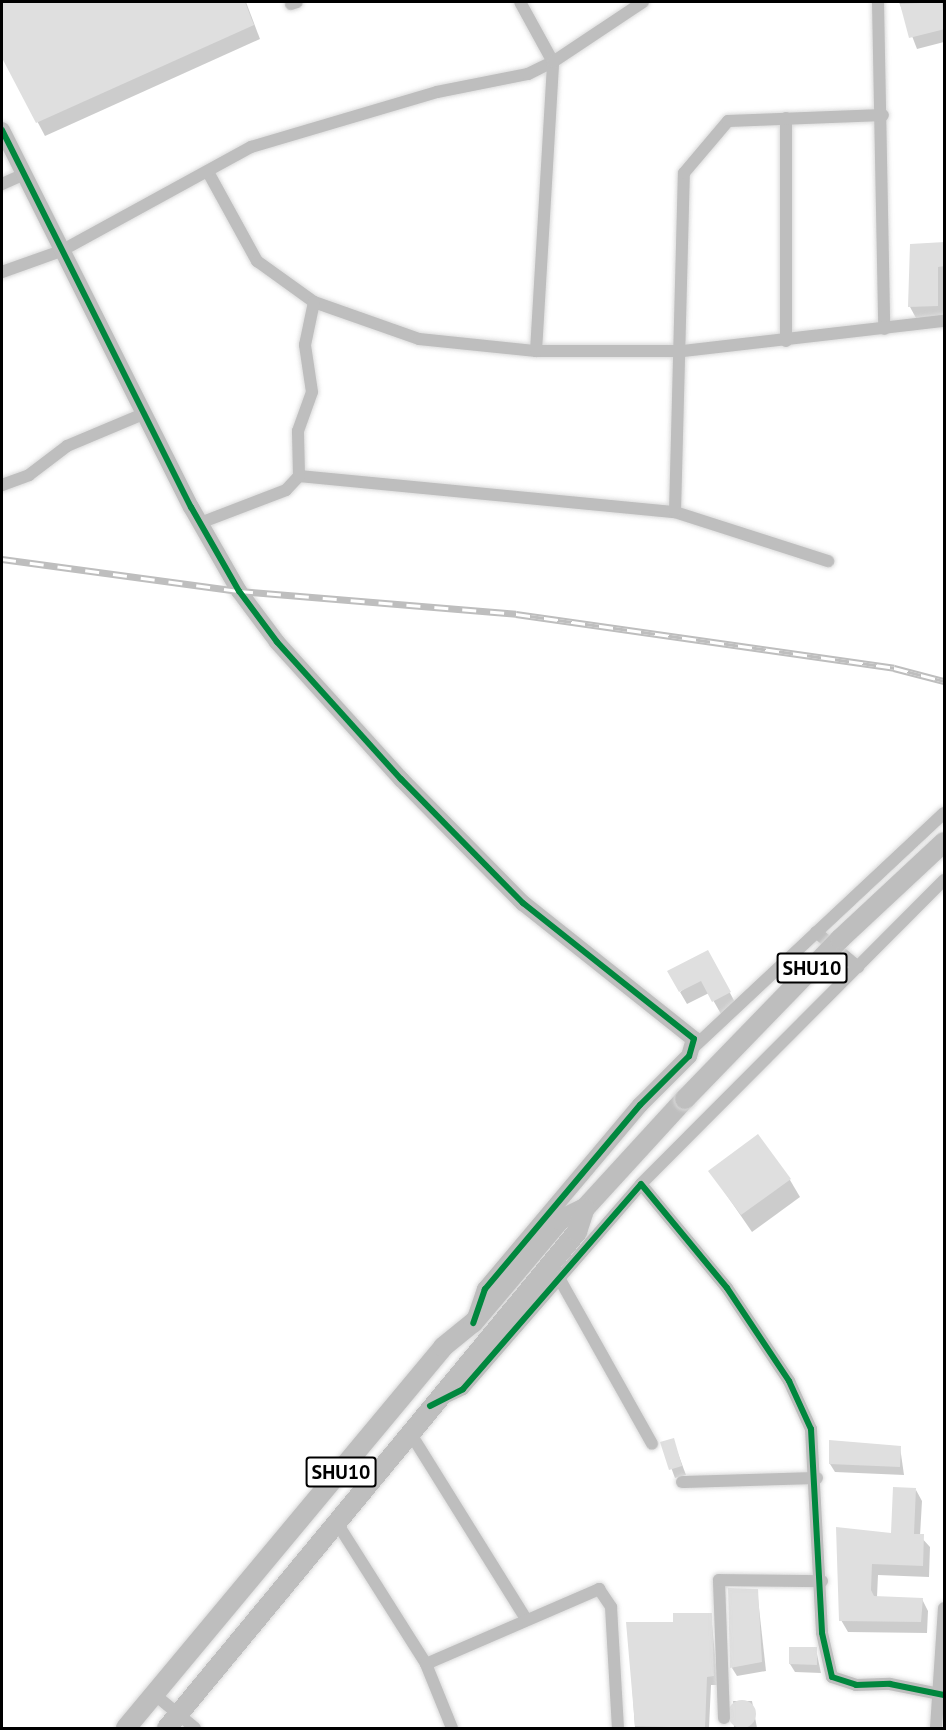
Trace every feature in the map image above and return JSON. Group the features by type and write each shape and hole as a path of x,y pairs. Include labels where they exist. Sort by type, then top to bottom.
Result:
{"main road":[{"name":"SHU10","path":"126,1728 443,1347 473,1323 560,1220 585,1208 685,1099 840,939 945,842"},
{"name":"SHU10","path":"173,1722 337,1523 409,1431 577,1232 585,1208"}],"street":[{"path":"520,2 553,62 536,351"},
{"path":"2,272 61,251 251,147 437,92 528,74 553,62 643,2"},
{"path":"878,2 883,115 884,329"},
{"path":"675,512 683,351 684,173 728,121 883,115"},
{"path":"786,118 786,341"},
{"path":"2,130 143,414 200,523 239,591 277,642 401,780 523,903 627,990 684,1027 695,1046"},
{"path":"208,172 257,261 314,302 419,339 536,351 683,351 945,321"},
{"path":"2,184 24,174"},
{"path":"200,523 286,490 299,476 298,431 312,392 305,345 314,302"},
{"path":"2,485 29,475 67,446 143,414"},
{"path":"299,476 675,512 828,561"},
{"path":"473,1323 485,1289 695,1046 945,813"},
{"path":"430,1406 463,1389 641,1184 945,880"},
{"path":"816,932 858,967"},
{"path":"641,1184 727,1288 789,1381 811,1429 817,1478 822,1634 832,1677 856,1685 890,1684 941,1695"},
{"path":"559,1278 652,1444"},
{"path":"409,1431 526,1619"},
{"path":"682,1482 817,1478"},
{"path":"337,1523 426,1664 452,1728"},
{"path":"724,1718 719,1580 822,1581"},
{"path":"426,1664 588,1590 599,1589 607,1596 618,1728"},
{"path":"936,1728 941,1695 945,1608"},
{"path":"154,1694 173,1722 195,1728"}],"building":[{"path":"2,2 245,2 254,25 36,123 2,58"},
{"path":"942,2 945,29 909,38 900,4"},
{"path":"945,242 945,266 938,267 938,306 908,307 910,244"},
{"path":"708,950 731,992 712,1002 701,981 679,992 667,971"},
{"path":"758,1134 791,1179 741,1215 708,1171"},
{"path":"674,1438 682,1466 669,1470 660,1442"},
{"path":"829,1440 901,1446 900,1467 829,1464"},
{"path":"893,1487 916,1488 914,1534 924,1534 923,1566 872,1564 871,1590 874,1596 923,1598 921,1622 839,1621 836,1527 891,1533"},
{"path":"728,1588 758,1589 762,1662 730,1668"},
{"path":"673,1613 712,1613 714,1676 707,1677 705,1728 635,1726 626,1622 673,1622"},
{"path":"789,1647 817,1647 817,1665 789,1664"},
{"path":"742,1700 752,1704 756,1714 752,1724 742,1728 732,1724 728,1714 732,1704"}],"railway":[{"path":"2,559 239,591 516,614 894,668 944,681"}],"cycle path":[{"path":"2,130 191,507 239,591 277,642 401,779 523,903 694,1039 689,1056 640,1105 485,1289 473,1323"},
{"path":"430,1406 463,1389 641,1184 727,1288 789,1381 811,1429 822,1633 832,1677 856,1685 890,1684 944,1695"}]}
